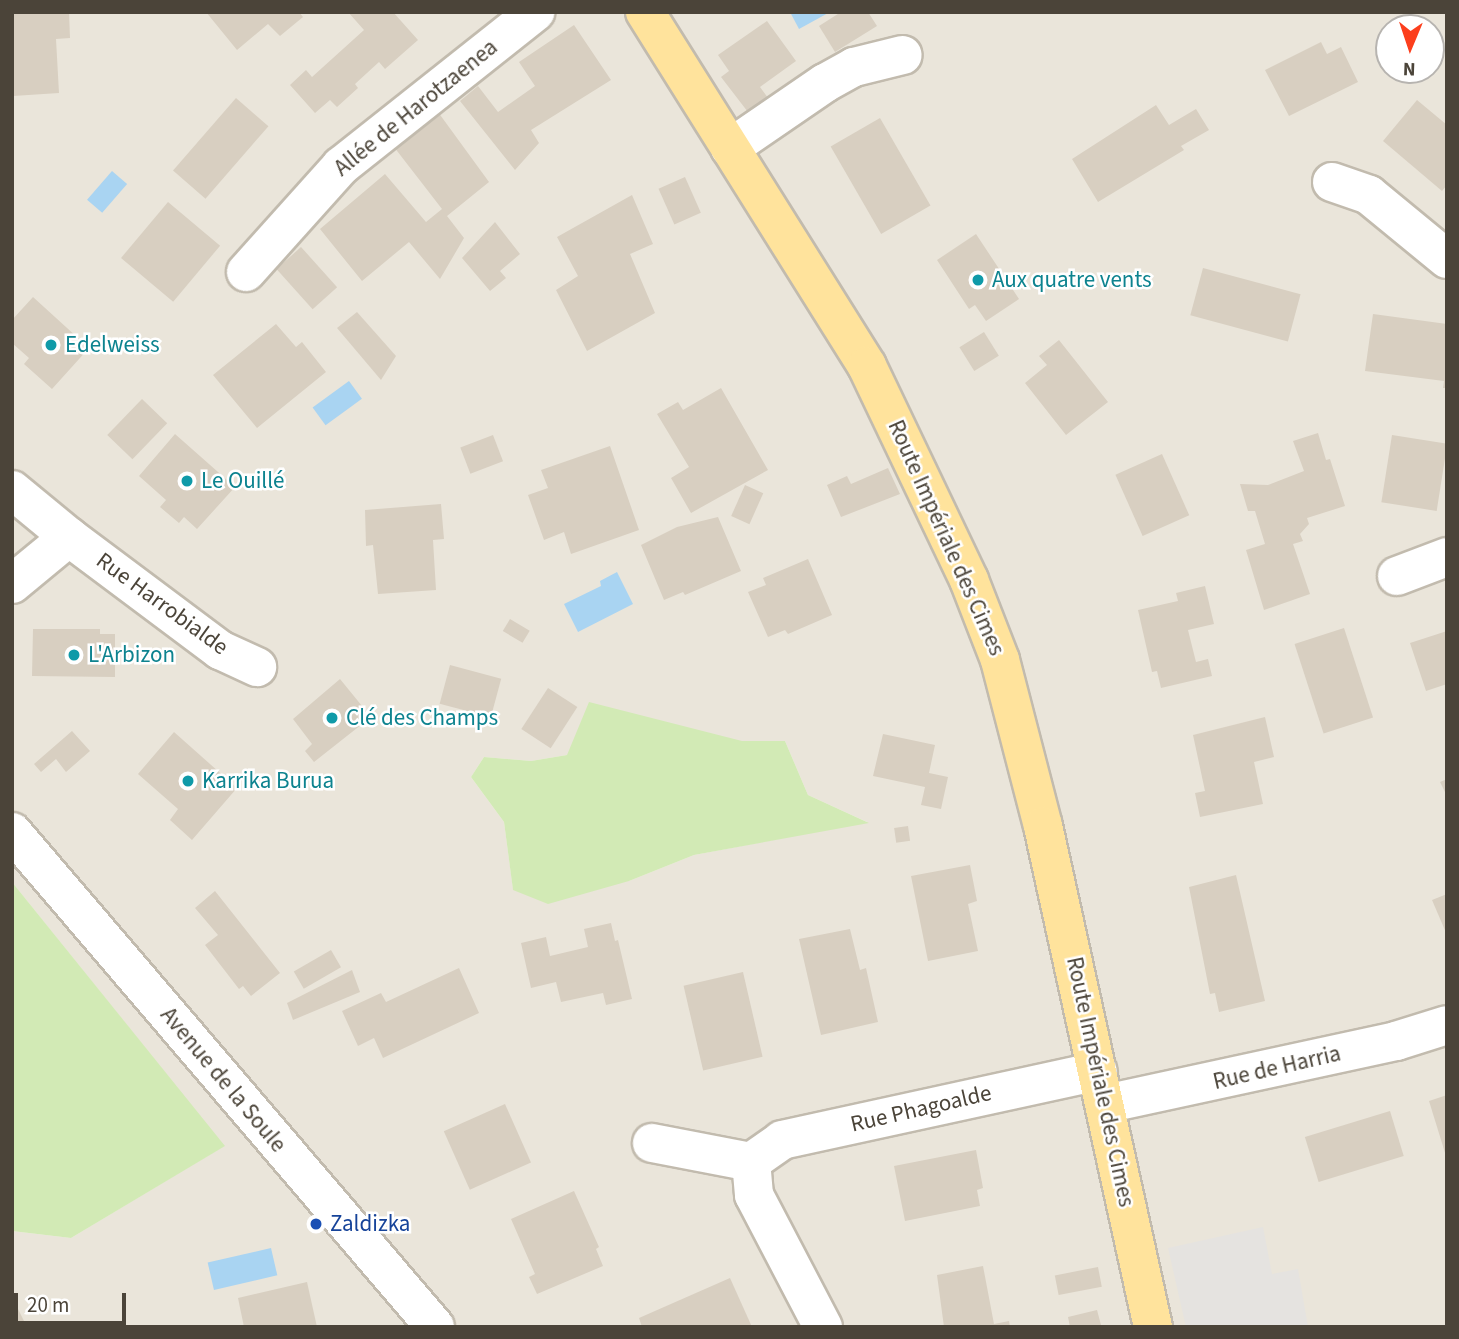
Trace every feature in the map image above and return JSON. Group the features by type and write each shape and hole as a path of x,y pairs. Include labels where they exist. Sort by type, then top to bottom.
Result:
{"main road":[{"name":"Route Impériale des Cimes","path":"645,12 867,366 973,591 1000,660 1043,826 1153,1327"}],"street":[{"name":"Allée de Harotzaenea","path":"246,272 341,166 535,12"},
{"path":"730,148 825,83 854,67 903,55"},
{"path":"1332,182 1369,195 1447,259"},
{"name":"Rue Harrobialde","path":"12,491 220,650 257,667"},
{"path":"12,584 69,537"},
{"path":"1397,576 1447,557"},
{"name":"Avenue de la Soule","path":"12,832 435,1327"},
{"name":"Rue de Harria","path":"1101,1087 1396,1041 1447,1025"},
{"name":"Rue Phagoalde","path":"751,1162 782,1140 1101,1087"},
{"path":"652,1143 751,1162 754,1195 823,1327"}],"shaded area":[{"path":"12,12 1447,12 1447,1327 12,1327 12,1231 71,1238 224,1146 12,882","holes":["742,741 785,741 808,795 867,822 694,855 629,881 513,889 504,822 471,777 484,757 531,761 567,755"]},
{"path":"1263,1227 1272,1274 1298,1269 1308,1327 1186,1327 1168,1248"}],"green space":[{"path":"589,702 742,741 785,741 808,795 869,823 694,855 629,881 548,904 513,890 504,822 471,777 484,757 531,761 567,755"},
{"path":"12,882 225,1146 71,1238 12,1231"}],"water":[{"path":"790,12 830,12 799,29"},
{"path":"112,171 127,184 102,213 87,200"},
{"path":"349,381 362,399 326,425 313,407"},
{"path":"617,572 633,604 578,632 564,604 601,586 600,581"},
{"path":"271,1248 277,1275 214,1290 208,1263"}],"building":[{"path":"12,12 69,12 70,38 56,39 59,93 13,96"},
{"path":"206,12 299,12 303,17 280,36 268,24 237,50"},
{"path":"348,12 393,12 418,40 385,69 379,62 355,84 358,88 337,107 330,100 315,113 290,85 306,70 312,77 364,30"},
{"path":"841,12 868,12 877,26 835,52 819,26"},
{"path":"767,21 796,61 760,87 771,102 751,116 721,77 729,71 718,55"},
{"path":"574,25 611,80 531,130 539,143 515,170 460,101 478,86 498,112 535,86 519,62"},
{"path":"1321,42 1327,54 1341,47 1358,82 1289,116 1265,70"},
{"path":"236,98 268,126 205,199 173,170"},
{"path":"1417,100 1447,125 1447,185 1442,191 1383,141"},
{"path":"1156,105 1169,125 1196,109 1209,130 1181,146 1184,150 1098,202 1072,159"},
{"path":"438,112 489,182 447,216 464,238 440,279 409,242 362,281 320,229 385,174 426,222 442,209 394,147"},
{"path":"880,118 930,205 881,234 831,146"},
{"path":"685,177 701,213 674,224 659,189"},
{"path":"632,195 653,244 630,254 655,313 587,351 556,290 578,276 557,237"},
{"path":"168,202 220,246 173,302 121,258"},
{"path":"495,222 520,254 500,271 506,278 490,291 462,258"},
{"name":"Aux quatre vents","path":"976,234 1019,299 986,321 975,305 969,309 937,260"},
{"path":"301,247 337,287 313,309 276,269"},
{"path":"1203,268 1301,294 1288,341 1190,315"},
{"name":"Edelweiss","path":"33,297 89,348 52,389 24,364 29,358 12,343 12,320"},
{"path":"357,312 396,356 381,380 337,328"},
{"path":"1373,314 1447,324 1447,388 1443,388 1444,381 1365,371"},
{"path":"276,324 296,347 302,342 326,372 257,428 213,375"},
{"path":"984,332 999,356 974,371 959,347"},
{"path":"1059,340 1108,402 1066,435 1025,383 1047,365 1039,356"},
{"path":"721,388 768,470 691,513 671,478 689,467 657,414 678,402 683,410"},
{"path":"142,399 167,423 132,459 107,435"},
{"path":"1318,433 1326,460 1330,459 1345,506 1307,518 1309,524 1300,534 1303,541 1293,544 1310,594 1264,610 1246,550 1265,544 1255,511 1248,511 1240,484 1268,485 1304,471 1293,441"},
{"name":"Le Ouillé","path":"175,434 235,487 197,529 184,517 179,523 160,507 166,500 139,476"},
{"path":"493,435 503,461 470,474 460,448"},
{"path":"1392,435 1447,444 1437,511 1381,502"},
{"path":"610,446 639,530 571,554 564,532 544,540 528,495 548,488 541,470"},
{"path":"1162,454 1189,515 1143,536 1115,475"},
{"path":"888,468 900,494 841,517 827,485 847,476 851,484"},
{"path":"745,485 763,493 749,524 731,516"},
{"path":"441,504 444,539 433,540 436,590 378,594 373,545 366,546 365,510"},
{"path":"718,517 741,571 685,595 683,592 664,600 641,545 677,527"},
{"path":"808,559 832,615 788,634 785,630 768,637 748,592 766,585 763,578"},
{"path":"1205,586 1214,624 1188,630 1196,662 1208,659 1212,676 1161,688 1157,671 1152,672 1138,610 1178,601 1176,593"},
{"path":"510,619 530,631 523,643 503,631"},
{"path":"1344,628 1373,717 1324,733 1295,644"},
{"name":"L'Arbizon","path":"33,629 100,629 100,634 115,634 115,677 32,676"},
{"path":"1447,631 1447,684 1426,691 1410,643"},
{"path":"450,665 501,679 491,717 440,704"},
{"name":"Clé des Champs","path":"340,679 371,717 314,762 305,751 312,744 293,719"},
{"path":"548,688 577,707 551,748 521,729"},
{"path":"1265,717 1274,757 1254,762 1263,804 1200,817 1195,793 1205,791 1193,735"},
{"path":"72,731 90,751 66,772 56,759 41,772 34,764"},
{"name":"Karrika Burua","path":"174,732 237,788 192,840 170,820 178,809 138,774"},
{"path":"883,734 935,745 929,773 948,777 941,809 921,805 925,787 873,776"},
{"path":"1447,779 1447,796 1440,782"},
{"path":"908,826 910,841 896,843 894,828"},
{"path":"970,865 977,901 968,904 978,951 928,961 911,876"},
{"path":"1236,875 1265,1001 1219,1012 1215,993 1210,994 1189,887"},
{"path":"215,891 280,973 251,996 243,986 239,989 205,945 218,935 195,908"},
{"path":"1447,894 1447,935 1432,900"},
{"path":"611,923 615,941 618,940 632,999 606,1005 603,993 561,1002 556,982 531,988 521,943 546,937 550,956 588,947 584,929"},
{"path":"850,929 860,970 866,968 878,1022 821,1035 799,939"},
{"path":"331,950 341,967 304,989 294,972"},
{"path":"459,968 479,1013 383,1058 374,1038 358,1046 342,1011 381,993 386,1002"},
{"path":"352,970 360,992 293,1020 287,1003"},
{"path":"743,972 763,1057 703,1070 684,986"},
{"path":"1447,1095 1447,1156 1446,1156 1429,1101"},
{"path":"505,1104 531,1162 470,1190 444,1131"},
{"path":"1390,1111 1404,1156 1319,1182 1305,1137"},
{"path":"976,1150 983,1188 977,1190 980,1206 905,1221 894,1166"},
{"path":"574,1191 599,1247 596,1249 603,1266 537,1294 529,1277 535,1274 511,1219"},
{"path":"983,1266 994,1324 1009,1321 1010,1327 944,1327 937,1275"},
{"path":"1098,1267 1102,1287 1059,1295 1055,1275"},
{"path":"730,1278 752,1327 642,1327 639,1318"},
{"path":"307,1282 317,1327 244,1327 238,1298"},
{"path":"12,1297 27,1327 12,1327"},
{"path":"1097,1310 1101,1325 1070,1327 1068,1317"}],"place":[{"name":"Aux quatre vents","path":"978,280"},
{"name":"Edelweiss","path":"51,345"},
{"name":"Le Ouillé","path":"187,481"},
{"name":"L'Arbizon","path":"74,655"},
{"name":"Clé des Champs","path":"332,718"},
{"name":"Karrika Burua","path":"188,781"},
{"name":"Zaldizka","path":"316,1224"}]}
